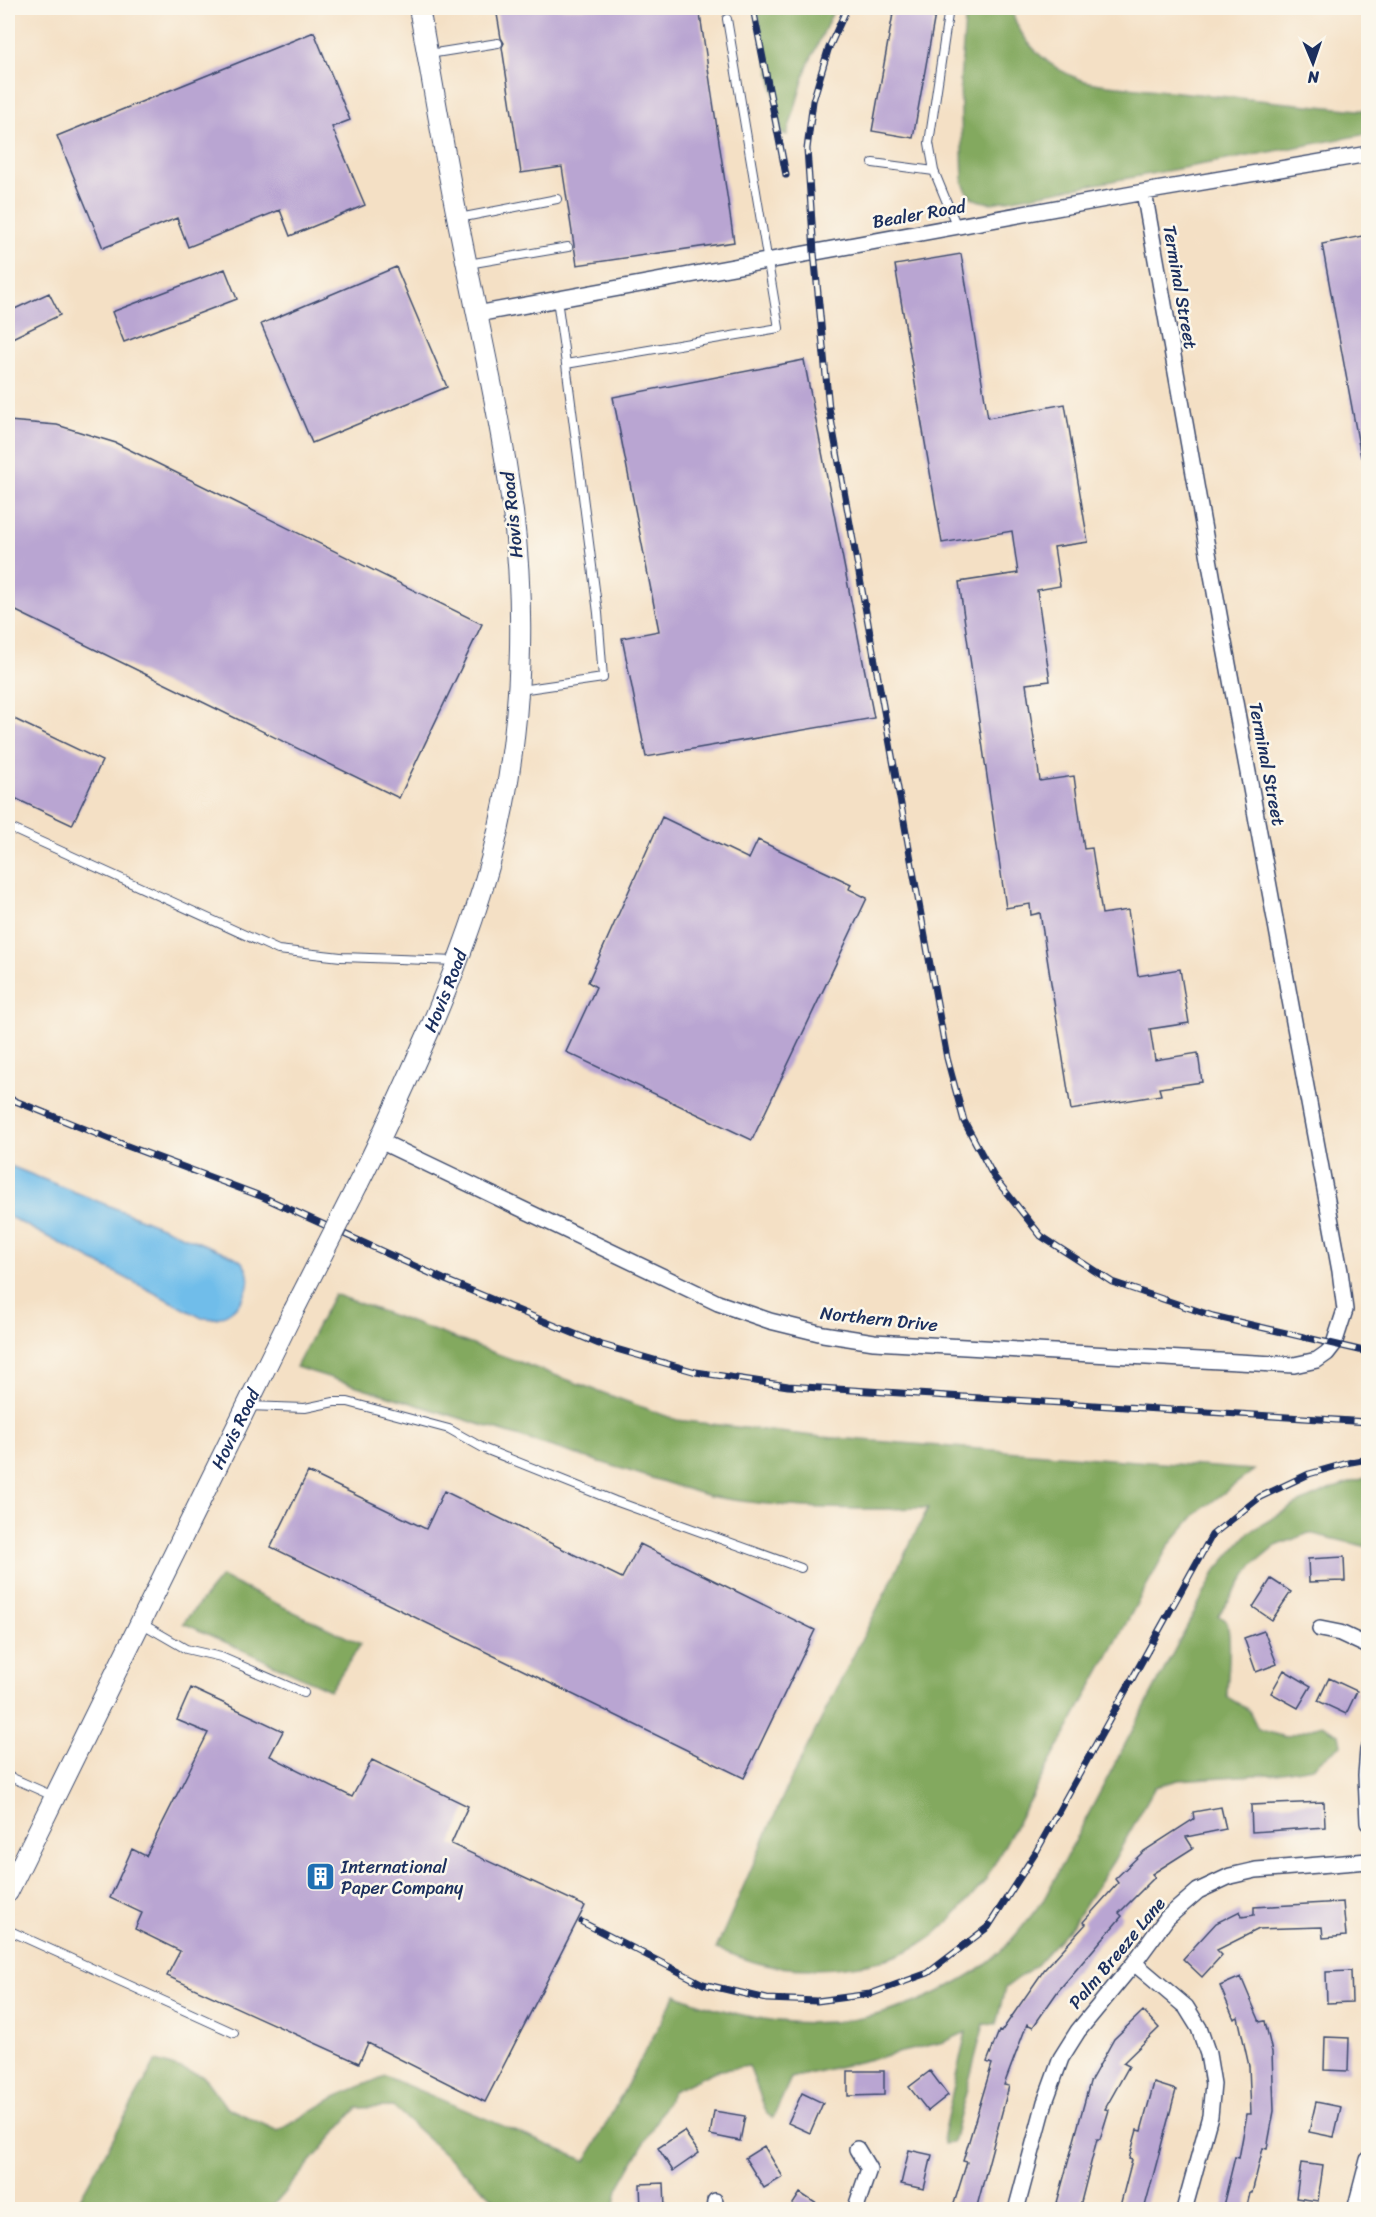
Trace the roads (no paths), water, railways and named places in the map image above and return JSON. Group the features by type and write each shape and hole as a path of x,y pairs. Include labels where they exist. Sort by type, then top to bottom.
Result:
{"street":[{"name":"Hovis Road","path":"8,1892 246,1406 380,1141 458,961 477,908 496,843 514,730 517,691 519,586 513,514 503,443 457,219 419,8"},
{"name":"Bealer Road","path":"477,314 1144,192 1368,154"},
{"name":"Terminal Street","path":"1144,192 1225,649 1340,1271 1345,1310 1334,1344"},
{"name":"Northern Drive","path":"380,1141 693,1292 770,1321 823,1334 874,1342 1294,1365 1317,1360 1334,1344"},
{"path":"1320,1629 1340,1633 1368,1646"},
{"path":"1368,1750 1366,1775 1368,1823"},
{"name":"Palm Breeze Lane","path":"1016,2210 1045,2102 1061,2058 1078,2031 1134,1963 1167,1917 1198,1891 1230,1876 1256,1870 1368,1861"},
{"path":"1134,1963 1186,2007 1199,2028 1208,2054 1213,2084 1210,2116 1184,2210"},
{"path":"855,2210 869,2169 857,2149"},
{"path":"1355,2210 1368,2160"}],"lane":[{"path":"949,8 929,143 934,171 957,227"},
{"path":"566,364 778,328 727,19"},
{"path":"427,54 498,43"},
{"path":"873,164 934,171"},
{"path":"457,219 557,199"},
{"path":"466,264 568,247"},
{"path":"517,691 603,678 598,613 557,299"},
{"path":"8,827 278,950 341,957 458,961"},
{"path":"246,1406 306,1408 334,1402 348,1402 449,1429 485,1449 615,1501 801,1568"},
{"path":"140,1622 186,1649 221,1657 304,1693"},
{"path":"8,1776 54,1796"},
{"path":"8,1930 234,2033"}],"water":[{"path":"8,1165 236,1258 241,1261 248,1273 247,1290 243,1298 238,1305 224,1315 202,1318 8,1216"}],"railway":[{"path":"753,8 786,175"},
{"path":"847,8 828,50 813,101 807,149 829,408 947,1058 964,1121 994,1177 1041,1236 1112,1282 1213,1316 1368,1352"},
{"path":"8,1098 263,1197 443,1279 599,1344 696,1372 788,1386 1368,1422"},
{"path":"582,1922 703,1984 767,1999 817,2001 870,1994 928,1973 988,1927 1036,1852 1212,1535 1260,1497 1309,1474 1368,1459"}],"place":[{"name":"International Paper Company","path":"320,1877"}]}
